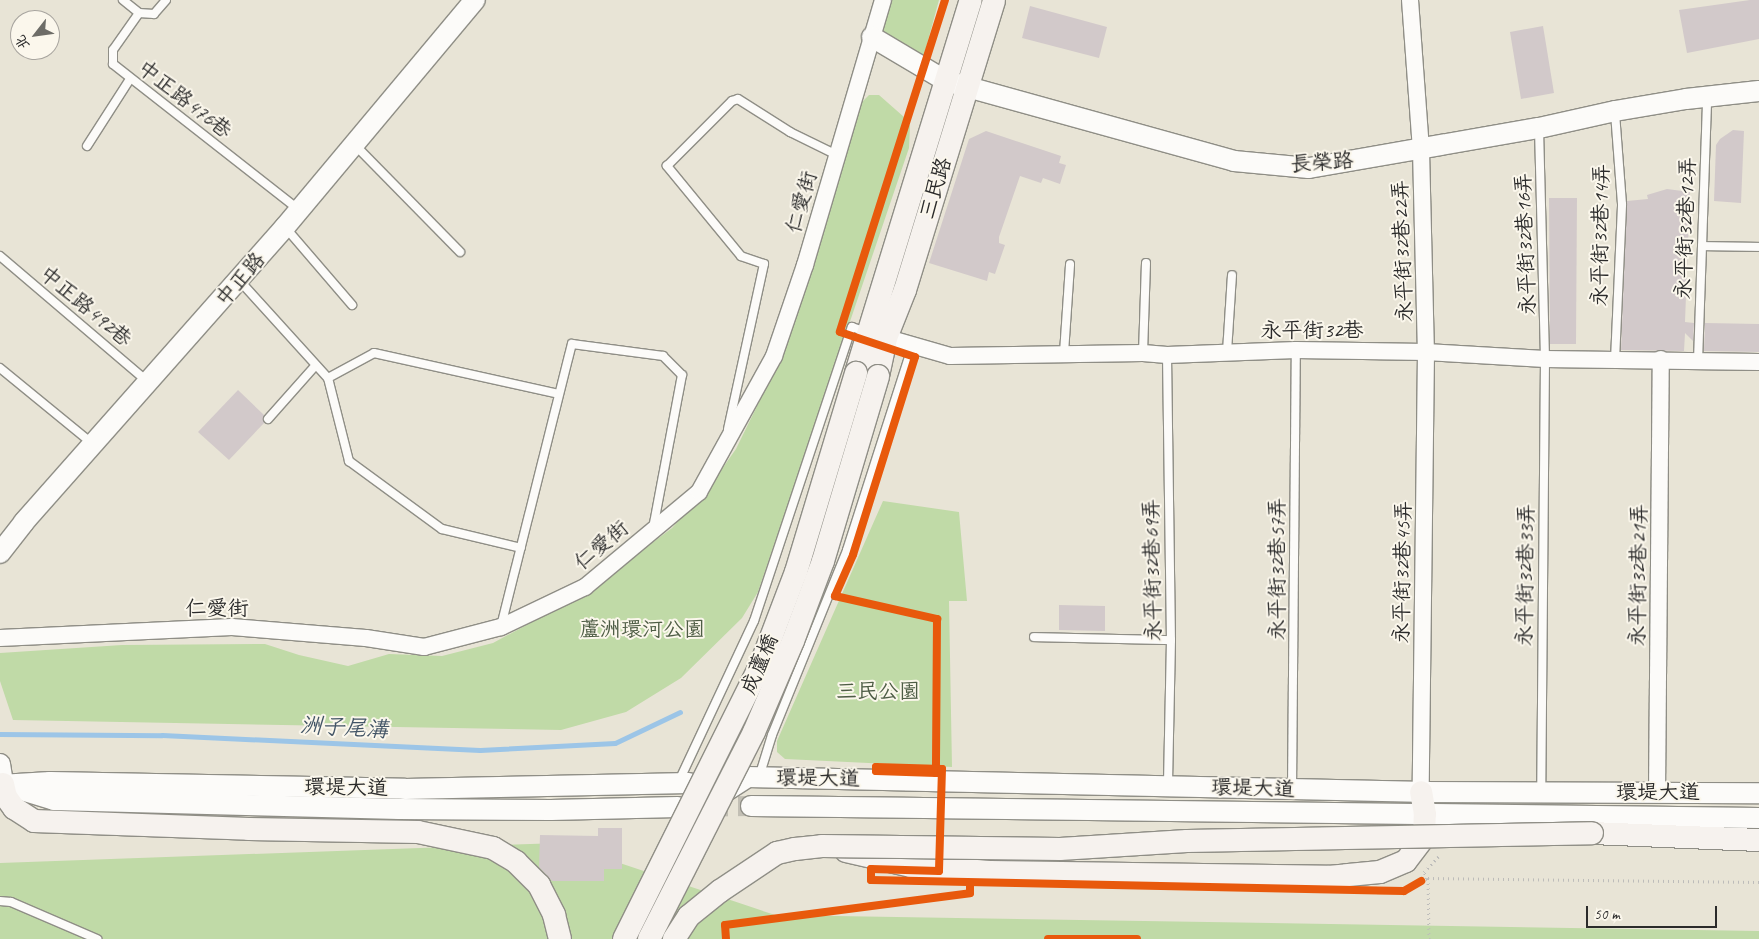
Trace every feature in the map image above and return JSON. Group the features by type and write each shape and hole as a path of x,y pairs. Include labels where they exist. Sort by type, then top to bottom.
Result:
{"main road":[{"name":"三民路","path":"867,374 877,335 905,290 957,83 970,0"},
{"name":"三民路","path":"957,83 994,0"},
{"name":"成蘆橋","path":"624,939 761,664 867,374"},
{"name":"成蘆橋","path":"649,939 754,732 793,641 823,561 867,374"},
{"path":"1,780 6,797 14,808 34,821 249,830 418,832 459,839 493,848 516,862 539,885 554,915 560,939"},
{"path":"822,846 911,866 990,872 1318,877 1380,872 1406,862 1424,837 1424,814 1421,792"},
{"path":"674,939 689,916 720,891 765,860 777,853 822,846 1060,849 1187,841 1592,833 1759,840"}],"street":[{"name":"中正路","path":"0,553 24,522 300,210 475,0"},
{"name":"仁愛街","path":"0,638 232,627 366,638 424,647 501,627 585,588 699,492 774,356 805,265 883,0"},
{"name":"永平街32巷22弄","path":"1410,0 1421,150 1426,352"},
{"name":"長榮路","path":"872,36 957,83 1234,161 1309,168 1421,150 1539,128 1615,111 1759,91"},
{"name":"永平街32巷","path":"877,335 950,356 1064,353 1143,353 1167,355 1296,350 1426,352 1545,359 1661,359 1759,362"},
{"name":"永平街32巷45弄","path":"1421,792 1426,352"},
{"name":"永平街32巷21弄","path":"1657,792 1661,359"},
{"name":"環堤大道","path":"753,777 1421,792 1759,793"},
{"name":"環堤大道","path":"1,780 405,788 684,783"},
{"name":"環堤大道","path":"1,780 54,800 408,809 551,810 678,807"},
{"name":"環堤大道","path":"752,806 1759,818"}],"lane":[{"path":"123,0 139,14 154,14 166,0"},
{"name":"中正路476巷","path":"139,14 113,50 113,64 300,210"},
{"path":"87,146 130,79"},
{"name":"永平街32巷12弄","path":"1698,360 1707,97"},
{"path":"723,450 764,264 741,256 667,166 732,100 738,99 790,132 837,155"},
{"name":"永平街32巷14弄","path":"1614,360 1622,204 1615,111"},
{"name":"永平街32巷16弄","path":"1539,128 1545,359"},
{"path":"355,144 460,252"},
{"path":"285,227 352,305"},
{"path":"1702,246 1759,247"},
{"name":"中正路492巷","path":"0,256 148,382"},
{"path":"1064,353 1070,264"},
{"path":"1143,353 1146,264"},
{"path":"1227,352 1232,275"},
{"path":"239,280 328,378 349,461 442,529 521,548"},
{"path":"877,335 852,327 754,621 684,783 711,807 753,777 772,735 847,550 912,345"},
{"path":"501,627 572,344 663,356 682,375 652,530"},
{"name":"永平街32巷57弄","path":"1292,789 1296,350"},
{"path":"328,378 374,353 559,394"},
{"name":"永平街32巷69弄","path":"1167,355 1171,640 1168,785"},
{"name":"永平街32巷33弄","path":"1541,792 1545,359"},
{"path":"268,419 316,365"},
{"path":"0,368 93,444"},
{"path":"1034,637 1171,640"},
{"path":"0,901 10,902 97,939"}],"path":[{"path":"1429,939 1424,872 1446,849"},
{"path":"1412,886 1424,879 1759,882"}],"green space":[{"path":"882,0 939,0 921,66 872,37"},
{"name":"蘆洲環河公園","path":"869,95 879,95 904,117 910,126 909,148 758,592 742,618 681,678 626,712 561,730 13,720 0,681 0,653 122,645 265,644 299,655 348,666 389,654 442,656 493,643 584,594 672,528 709,487 736,449 779,361 857,107"},
{"name":"三民公園","path":"883,501 959,512 967,601 949,601 952,767 785,759 777,752 777,741"},
{"path":"560,843 775,915 1759,931 1759,939 0,939 0,863"}],"building":[{"path":"1759,0 1759,39 1687,53 1679,10"},
{"path":"1030,6 1107,27 1099,58 1022,38"},
{"path":"1543,26 1554,93 1521,99 1510,32"},
{"path":"1733,130 1744,131 1741,203 1714,201 1716,145 1720,139"},
{"path":"986,131 1061,156 1059,163 1066,165 1060,184 1043,178 1041,183 1020,176 999,237 999,243 1005,245 995,274 989,272 987,281 929,263 969,139"},
{"path":"1667,189 1690,192 1685,322 1694,323 1693,341 1685,333 1684,351 1621,350 1627,201 1648,199 1647,195"},
{"path":"1549,198 1577,198 1576,344 1550,344"},
{"path":"1705,323 1759,324 1759,352 1704,351"},
{"path":"238,390 264,415 264,423 229,460 198,432"},
{"path":"1059,605 1105,606 1105,631 1059,630"},
{"path":"598,828 622,828 622,869 604,869 604,881 552,881 539,867 540,835 598,836"}],"waterway":[{"name":"洲子尾溝","path":"0,734 162,735 480,750 615,743 680,712"}],"tunnel":[{"path":"678,807 751,806"}],"cycle path":[{"path":"945,0 840,332 915,357 853,555 835,596 937,619 936,773 876,771 876,767 942,769 939,871 871,869 871,880 1404,891 1421,881"},
{"path":"726,939 725,925 970,893 970,883"},
{"path":"1048,939 1137,939"}]}
